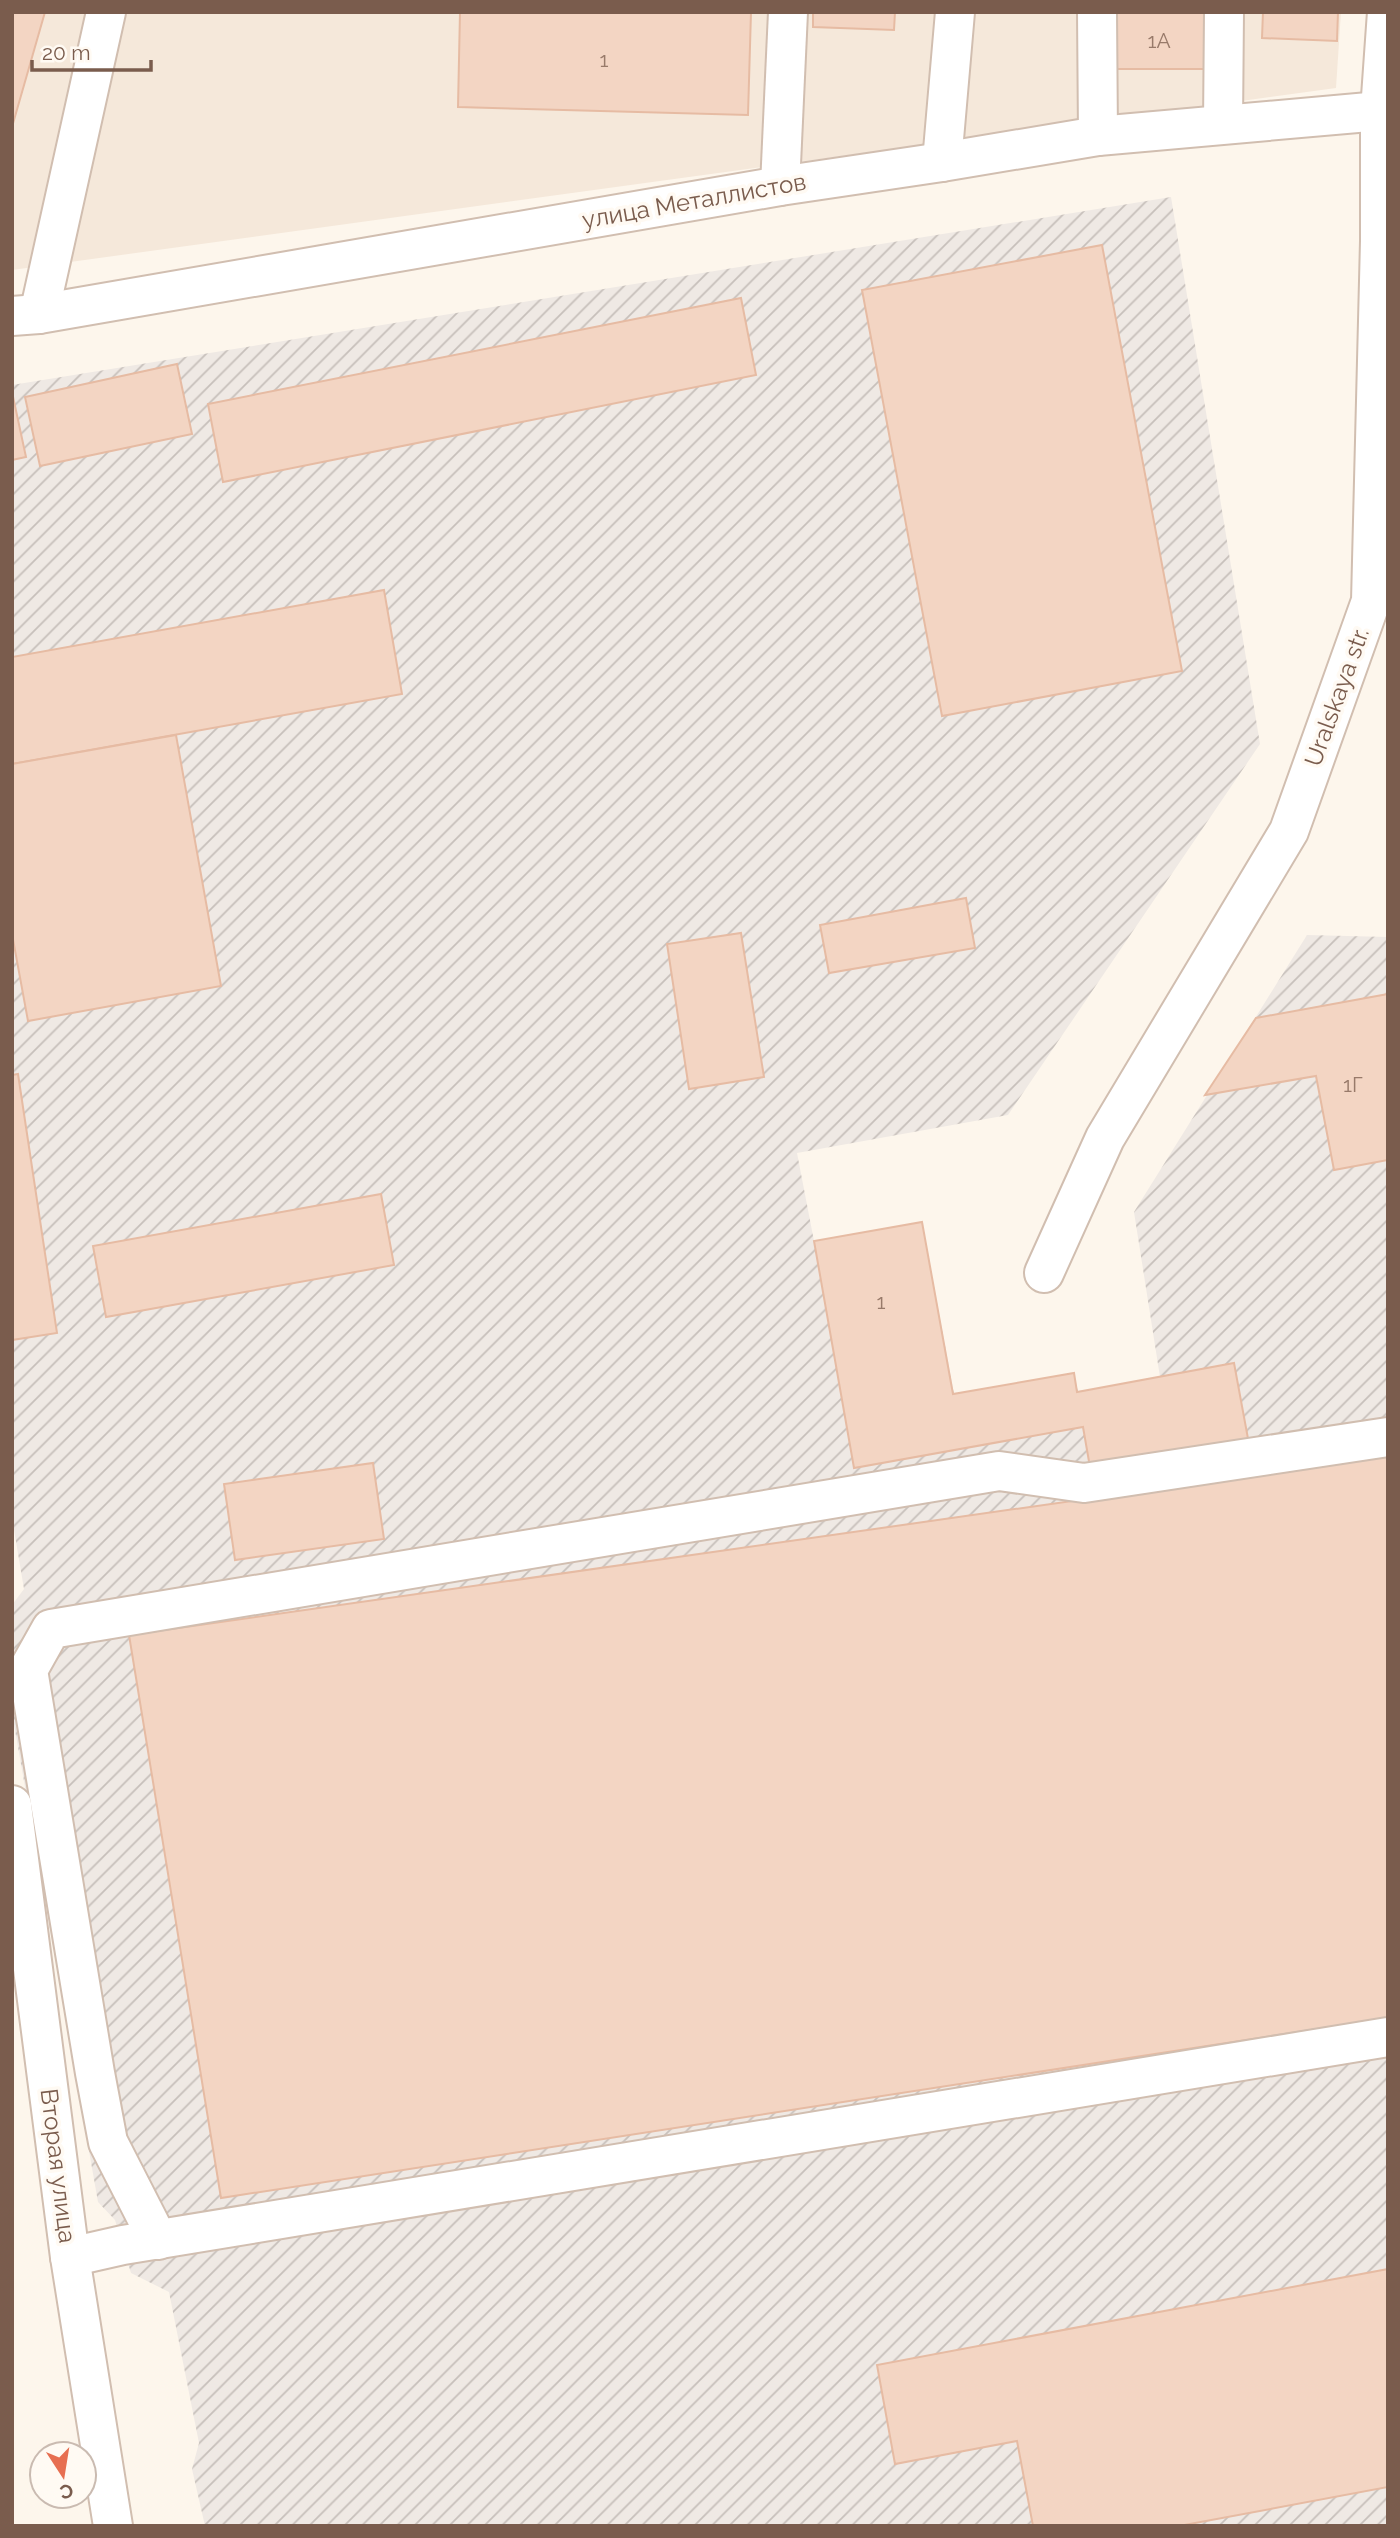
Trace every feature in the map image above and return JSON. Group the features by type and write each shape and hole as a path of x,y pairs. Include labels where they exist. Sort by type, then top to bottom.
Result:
{"street":[{"path":"25,315 106,12"},
{"path":"780,186 788,12"},
{"path":"942,162 955,12"},
{"path":"1097,12 1098,136"},
{"path":"1223,124 1224,12"},
{"name":"Uralskaya str.","path":"1044,1273 1105,1138 1289,831 1380,601 1384,241 1380,111 1387,12"},
{"name":"улица Металлистов","path":"25,315 780,186 1098,136 1380,111"},
{"path":"158,2240 108,2142 94,2073 28,1670 51,1629 999,1471 1084,1483 1388,1437"},
{"name":"Вторая улица","path":"12,1805 70,2257 113,2526"},
{"path":"70,2257 158,2240 1388,2037"}],"shaded area":[{"path":"12,12 1341,12 1336,88 12,270"},
{"path":"1171,197 1260,744 1008,1115 797,1153 814,1241 922,1222 954,1394 1074,1373 1078,1392 1160,1377 1134,1212 1307,935 1388,937 1388,2526 205,2526 192,2469 199,2443 169,2292 131,2273 115,2220 98,2202 12,1713 12,1605 24,1589 12,1518 12,385"}],"building":[{"path":"12,12 45,12 12,127"},
{"path":"460,12 751,12 748,115 458,107"},
{"path":"813,12 895,12 894,30 813,27"},
{"path":"1114,12 1204,12 1204,69 1114,69"},
{"path":"1263,12 1338,12 1337,41 1262,38"},
{"path":"1102,245 1182,671 942,716 862,290"},
{"path":"741,298 756,375 223,482 208,404"},
{"path":"177,364 192,434 40,466 25,397"},
{"path":"12,392 26,457 12,460"},
{"path":"384,590 402,694 12,764 12,657"},
{"path":"176,735 221,986 28,1021 12,934 12,764"},
{"path":"966,898 975,948 829,973 820,925"},
{"path":"741,933 764,1077 689,1089 667,944"},
{"path":"1388,994 1388,1160 1334,1170 1316,1076 1205,1095 1256,1018"},
{"path":"18,1074 57,1333 12,1340 12,1075"},
{"path":"381,1194 394,1265 106,1317 93,1246"},
{"path":"922,1222 953,1394 1074,1373 1077,1392 1234,1363 1249,1444 1091,1473 1083,1427 854,1468 814,1241"},
{"path":"1388,1456 1388,2018 221,2198 129,1635"},
{"path":"373,1463 384,1539 235,1560 224,1484"},
{"path":"1388,2269 1388,2487 1179,2526 1033,2526 1017,2441 895,2464 877,2365"}]}
